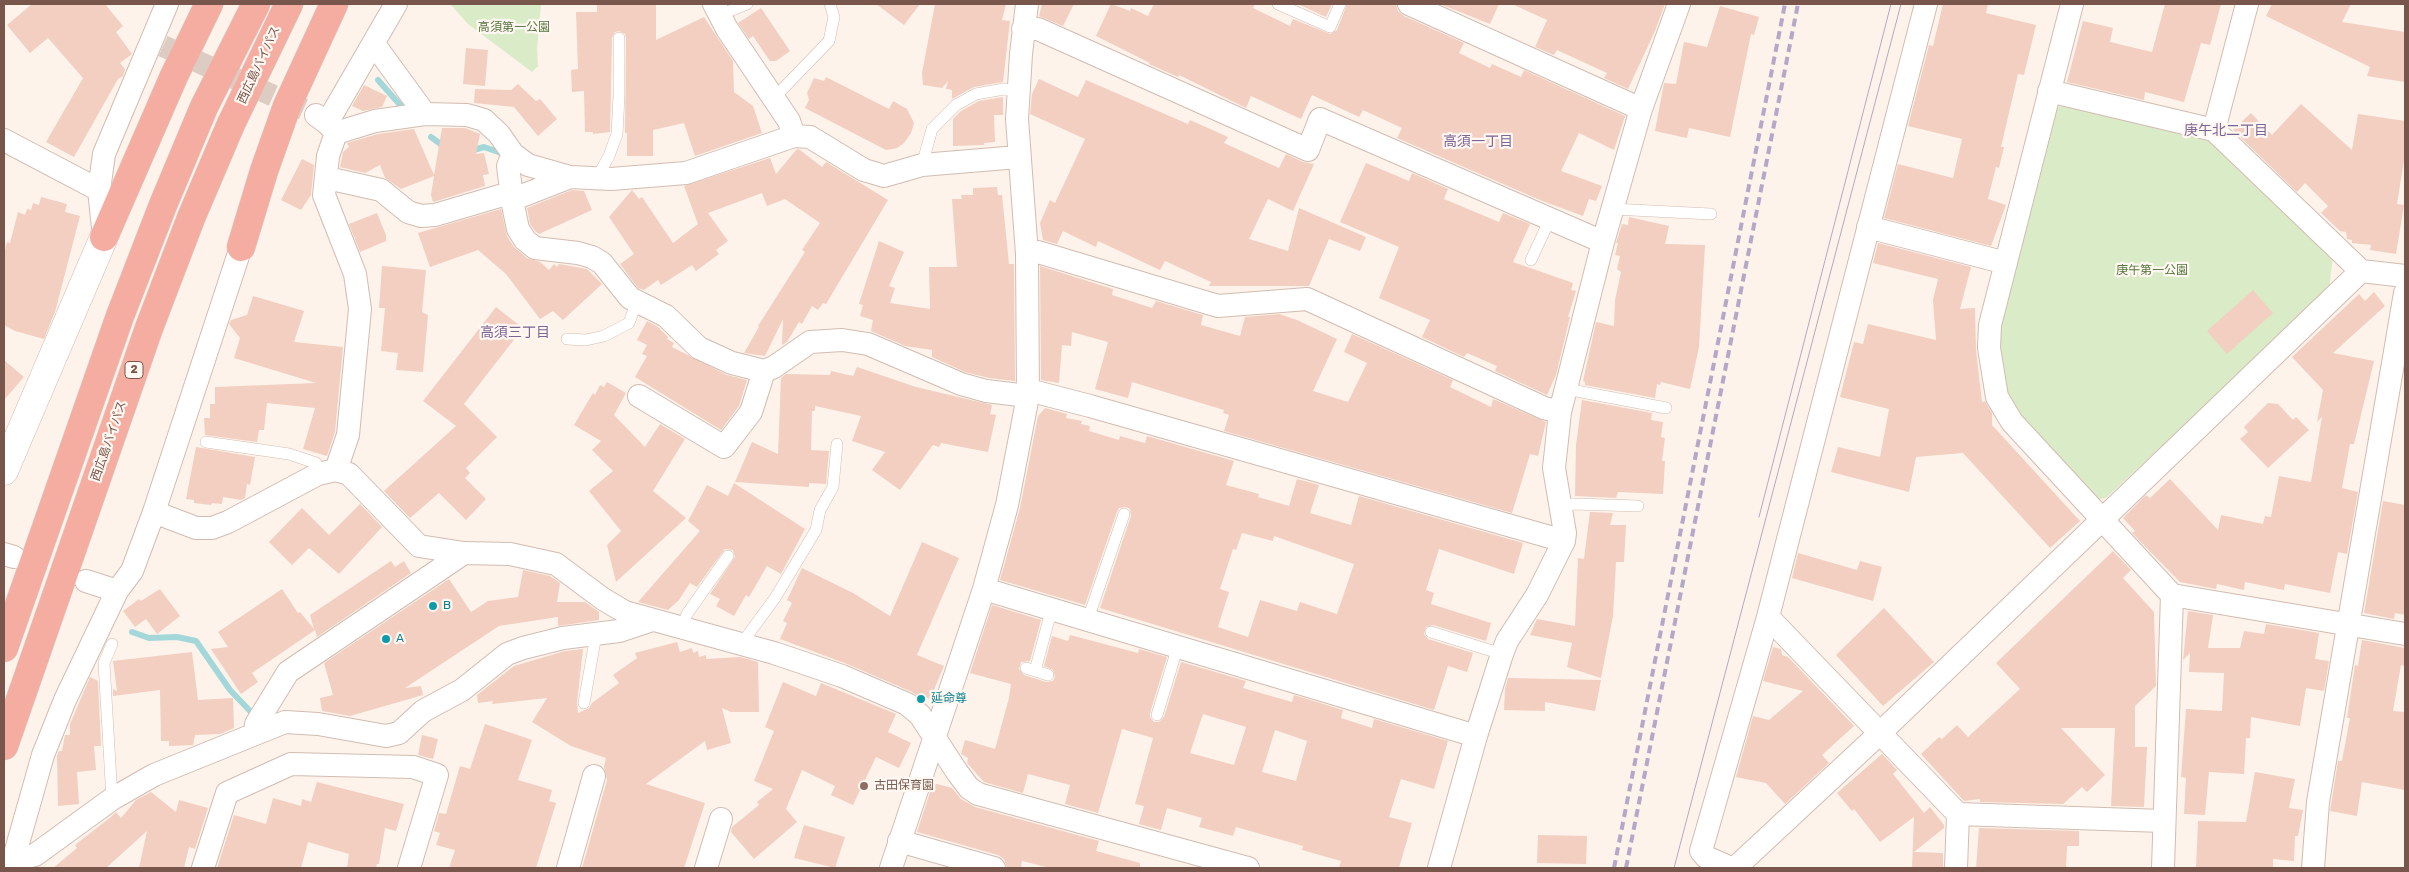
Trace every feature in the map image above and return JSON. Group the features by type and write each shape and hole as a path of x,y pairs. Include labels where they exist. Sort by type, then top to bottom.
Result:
{"highway":[{"path":"104,236 174,76 209,4"},
{"path":"4,648 120,316 159,214 204,107 256,4"},
{"name":"西広島バイパス","path":"4,746 149,328 191,218 230,124 275,28 289,4"},
{"path":"241,247 264,171 287,106 334,4"}],"street":[{"path":"7,456 104,236 99,190 104,154 158,44 167,4"},
{"path":"327,472 348,435 355,387 360,309 354,274 324,195 328,156 326,124 396,4"},
{"path":"891,868 984,588 1007,505 1028,396 1027,254 1018,157 1018,92 1027,4"},
{"path":"1409,4 1640,109"},
{"path":"1439,868 1476,736 1502,654 1507,641 1537,594 1564,541 1565,533 1554,468 1560,412 1603,242 1640,109 1679,4"},
{"path":"1926,4 1768,616 1701,851 1706,857 1733,868 1879,734 2362,271"},
{"path":"2072,4 1990,325 1989,348 1997,396 2012,422 2172,595 2350,623 2405,634"},
{"path":"2214,130 2247,4"},
{"path":"717,10 789,121 794,136"},
{"path":"1023,29 1038,29 1308,150 1320,119 1603,242"},
{"path":"374,44 425,114"},
{"path":"2049,91 2214,130 2362,271 2405,276"},
{"path":"326,124 375,122 425,114 467,115 484,120 499,134 513,154 528,165 570,177 597,178 686,173 794,136 810,137 864,170 884,176 922,165 1018,157"},
{"path":"4,140 99,190"},
{"path":"513,154 508,166 518,229 530,244 535,248 578,253 592,257 602,263 630,298 666,316 706,352 732,363 764,371 774,367 810,342 842,340 868,344 961,384 986,391 1028,396 1036,392 1090,406 1564,541"},
{"path":"327,178 381,190 408,212 421,216 435,215 503,196 519,197 570,177"},
{"path":"1868,227 2006,263"},
{"path":"12,864 43,755 65,700 118,591 132,571 154,512 241,247"},
{"path":"1027,254 1038,252 1218,306 1307,299 1544,408 1560,412"},
{"path":"2313,868 2318,802 2405,293"},
{"path":"639,396 724,447 750,412 764,371"},
{"path":"154,512 196,528 212,528 228,522 327,472 349,474 418,546 464,553 510,554 556,564 625,612 742,643 842,676 907,704 920,715 957,772 969,788 978,794 1248,868"},
{"path":"255,734 256,724 288,672 464,553"},
{"path":"86,581 118,591"},
{"path":"984,588 1476,736"},
{"path":"2164,868 2172,595"},
{"path":"1768,616 1879,734 1958,814 2164,821"},
{"path":"12,864 35,855 112,799 154,775 285,722 318,724 386,736 399,733 423,711 462,690 507,654 563,638 619,631 652,620"},
{"path":"203,868 227,793 291,764 413,767 437,775 409,868"},
{"path":"568,868 594,776"},
{"path":"1956,868 1958,814"},
{"path":"706,868 721,819"},
{"path":"900,841 994,868"}],"lane":[{"path":"717,10 748,4"},
{"path":"773,99 829,40 834,17 830,4"},
{"path":"1278,4 1330,27 1340,4"},
{"path":"597,178 609,156 616,134 619,96 619,38"},
{"path":"922,165 932,130 956,105 976,94 1004,89 1018,92"},
{"path":"1612,209 1711,214"},
{"path":"1531,260 1550,219"},
{"path":"566,338 586,340 613,332 629,323 637,301"},
{"path":"1566,389 1666,408"},
{"path":"206,442 289,454 316,463 327,472"},
{"path":"742,643 776,598 816,530 820,510 834,487 837,444"},
{"path":"1560,507 1574,504 1638,506"},
{"path":"1088,619 1124,514"},
{"path":"682,628 687,614 728,556"},
{"path":"1048,674 1030,670 1052,608"},
{"path":"1431,632 1502,654"},
{"path":"584,703 596,635"},
{"path":"112,644 104,663 112,799"},
{"path":"1157,715 1178,646"}],"green space":[{"name":"高須第一公園","path":"450,4 541,4 537,48 538,66 532,72 468,24"},
{"name":"庚午第一公園","path":"2063,105 2212,142 2333,257 2329,290 2106,498 2096,500 2023,421 2009,399 1997,343 2054,109"}],"building":[{"path":"32,4 105,4 123,26 116,32 132,54 120,63 125,69 123,76 118,79 74,157 46,142 83,78 48,38 30,53 7,25"},
{"path":"597,4 656,4 656,40 704,17 733,61 734,92 753,106 762,133 695,156 684,123 653,130 653,156 627,156 627,133 625,133 626,38 625,34 619,31 615,32 612,38 610,132 593,134 593,132 585,132 584,91 572,92 571,70 578,69 576,12 597,12"},
{"path":"876,4 920,4 904,25"},
{"path":"935,4 1006,4 1002,20 1010,21 1003,82 974,87 952,99 952,90 946,89 948,81 942,88 923,85 922,73"},
{"path":"1042,4 1074,4 1063,26 1039,16"},
{"path":"1111,4 1130,11 1131,8 1148,16 1154,4 1255,4 1253,8 1290,26 1293,19 1330,34 1337,30 1347,4 1396,4 1398,11 1404,16 1464,43 1459,53 1490,68 1492,64 1521,77 1524,70 1625,116 1614,150 1579,133 1561,171 1602,186 1596,201 1589,199 1583,216 1540,200 1397,138 1402,128 1363,110 1359,117 1312,95 1301,119 1251,96 1246,108 1179,75 1178,77 1149,64 1096,36"},
{"path":"1301,4 1332,4 1326,17"},
{"path":"1440,4 1499,4 1490,24"},
{"path":"1512,4 1665,4 1655,31 1628,89 1604,78 1607,73 1557,50 1554,55 1535,47 1547,20"},
{"path":"1943,4 1988,4 1986,13 2036,25 2024,75 2018,74 2001,147 2004,147 1999,168 1996,167 1988,199 2006,205 1991,246 1884,218 1898,164 1953,178 1962,139 1908,126 1929,45 1933,46"},
{"path":"2165,4 2221,4 2210,45 2201,43 2184,102 2145,92 2144,100 2067,82 2083,21 2113,28 2110,42 2152,52"},
{"path":"2272,4 2351,4 2342,22 2405,32 2405,82 2367,76 2370,67 2266,16"},
{"path":"1720,6 1759,17 1754,35 1751,34 1730,137 1689,128 1687,138 1655,131 1664,83 1676,84 1684,42 1707,47"},
{"path":"761,8 790,51 776,61 770,61 753,36 749,39 738,23"},
{"path":"466,48 488,50 485,86 463,84"},
{"path":"826,77 889,109 893,101 907,109 914,123 911,133 904,143 897,148 886,150 805,108 809,100 807,93 814,78 824,81"},
{"path":"1039,79 1078,97 1086,80 1188,124 1190,120 1228,137 1224,143 1279,168 1286,154 1303,162 1314,164 1293,211 1268,199 1249,239 1288,251 1299,208 1366,237 1360,251 1329,239 1309,286 1209,286 1211,282 1165,261 1160,270 1098,241 1096,247 1063,231 1057,244 1043,240 1040,223 1050,200 1055,203 1085,139 1030,114 1032,94"},
{"path":"518,84 536,101 540,99 557,119 538,136 514,107 474,103 475,89 511,90"},
{"path":"364,85 387,96 382,107 363,111 352,106"},
{"path":"1003,97 1003,115 994,115 995,142 984,143 984,145 953,146 953,119 961,111 979,101"},
{"path":"2301,104 2352,150 2358,114 2405,121 2405,154 2397,204 2404,205 2396,254 2370,250 2371,245 2352,243 2352,240 2347,239 2346,232 2340,231 2321,213 2328,206 2305,183 2297,192 2233,130 2251,113 2272,135"},
{"path":"442,128 465,128 480,134 476,154 484,153 489,174 483,175 485,186 433,202 431,195 434,176 401,189 385,178 380,165 365,173 340,167 343,152 349,147 347,143 378,134 414,129 434,175"},
{"path":"797,149 822,167 826,162 888,200 826,304 823,303 818,310 812,306 802,324 799,322 787,342 782,345 783,319 765,356 744,353 758,326 805,252 802,250 820,223 785,199 767,206 762,193 708,213 728,241 716,250 719,254 696,271 692,265 661,285 658,280 644,290 638,288 620,264 634,254 609,217 632,190 639,199 642,197 673,243 698,224 684,186 770,158 776,174"},
{"path":"302,159 314,165 311,195 301,210 281,200"},
{"path":"1366,163 1409,181 1412,173 1448,189 1444,199 1499,222 1503,213 1530,224 1513,262 1573,283 1571,290 1576,291 1568,317 1570,317 1556,375 1547,395 1495,371 1497,366 1467,353 1464,357 1422,337 1430,320 1379,298 1399,247 1340,222"},
{"path":"997,187 998,195 1002,195 1009,264 1014,264 1015,381 989,378 965,372 932,357 932,350 905,346 871,331 873,320 860,316 863,305 859,304 879,241 904,252 889,286 895,288 890,303 930,309 929,267 957,267 952,199 962,199 961,195 973,195 973,188"},
{"path":"572,190 584,191 592,210 539,234 535,231 530,224 527,208"},
{"path":"41,197 67,204 65,212 80,216 55,312 44,339 15,331 4,325 4,254 7,242 10,243 18,212 25,215 27,209 31,210 33,203 39,205"},
{"path":"501,209 507,236 514,247 527,258 540,262 549,270 554,264 557,267 559,264 587,269 602,284 563,320 553,311 540,319 506,274 478,250 430,267 418,233"},
{"path":"377,213 386,235 386,241 360,252 349,224"},
{"path":"1629,217 1669,226 1665,244 1705,245 1699,347 1690,389 1661,382 1660,385 1657,384 1655,398 1585,385 1583,381 1596,322 1614,326 1615,300 1621,272 1617,269 1620,256 1615,255 1618,243 1616,243 1622,224 1628,225"},
{"path":"1878,243 1971,267 1960,309 1975,308 1976,350 1982,402 1985,401 1992,413 1992,425 2080,521 2050,548 1963,453 1916,457 1909,492 1831,472 1838,447 1880,457 1889,409 1840,397 1854,342 1863,344 1868,324 1936,340 1933,300 1938,279 1873,263"},
{"path":"382,266 426,270 422,312 428,315 423,372 396,370 398,353 381,351 385,308 379,308"},
{"path":"1040,266 1113,289 1112,295 1152,308 1156,301 1203,315 1201,325 1240,336 1245,317 1279,314 1297,320 1337,339 1313,391 1348,402 1367,363 1344,352 1352,334 1453,380 1450,387 1491,407 1493,399 1546,422 1538,456 1530,454 1512,513 1224,431 1229,415 1223,413 1224,410 1132,382 1128,398 1095,389 1108,342 1072,332 1071,346 1062,345 1059,383 1041,380"},
{"path":"2253,290 2273,313 2227,354 2207,331"},
{"path":"2374,292 2385,306 2333,353 2374,361 2354,444 2350,444 2342,488 2358,492 2347,554 2338,552 2330,593 2285,584 2284,590 2245,582 2244,590 2217,584 2216,589 2180,582 2132,533 2135,531 2123,518 2146,495 2150,498 2170,479 2218,530 2221,515 2263,524 2265,516 2271,517 2279,476 2311,482 2322,417 2317,422 2323,390 2292,357 2359,294 2365,301"},
{"path":"253,296 304,311 294,342 343,347 335,432 327,456 303,449 315,408 267,403 264,430 259,430 257,442 205,435 204,418 210,418 210,404 215,404 215,387 316,383 234,358 240,338 229,324 231,320 247,315"},
{"path":"496,307 523,328 464,404 497,437 466,468 470,473 465,478 486,499 466,520 439,493 410,518 384,491 456,426 423,401"},
{"path":"647,321 658,327 668,337 667,339 674,343 672,347 727,375 747,380 739,406 721,430 635,377 647,356 642,354 647,345 637,340"},
{"path":"4,360 24,377 4,400"},
{"path":"857,367 916,387 992,405 990,414 996,415 988,452 941,443 939,447 933,445 900,490 872,470 885,452 852,441 861,416 815,406 815,411 812,411 811,450 829,451 826,484 809,483 809,487 735,482 752,442 778,454 781,378 786,374 830,375 831,371 853,376"},
{"path":"607,382 626,393 614,415 645,447 660,424 685,439 653,491 686,518 616,582 607,545 621,531 589,491 613,471 592,450 601,441 574,425 593,393 595,395 600,385 604,387"},
{"path":"1582,400 1652,413 1651,420 1663,422 1661,437 1665,438 1662,461 1665,461 1663,494 1618,492 1616,498 1575,496 1576,445"},
{"path":"2268,403 2278,404 2293,420 2296,417 2309,430 2268,468 2240,439 2248,432 2244,427"},
{"path":"1045,408 1067,414 1066,418 1082,421 1081,424 1090,426 1089,431 1119,440 1120,436 1145,443 1147,436 1234,461 1226,485 1259,494 1258,497 1289,506 1297,479 1319,485 1310,513 1351,525 1359,496 1523,543 1514,574 1439,549 1426,590 1434,593 1431,604 1491,623 1486,641 1433,625 1426,627 1424,634 1428,639 1473,653 1467,672 1448,666 1434,710 1100,608 1131,516 1130,509 1126,507 1119,508 1117,512 1085,605 1000,580 1020,508 1038,416","holes":["1242,533 1273,541 1274,536 1354,564 1337,614 1300,602 1297,611 1260,600 1248,637 1218,627 1229,592 1220,589 1233,549 1236,550"]},
{"path":"196,447 255,457 250,485 247,484 245,498 241,500 223,497 222,504 212,503 211,505 194,503 194,500 186,499"},
{"path":"734,483 805,529 781,574 767,566 749,597 746,595 734,616 716,606 720,599 710,594 735,557 733,550 725,549 697,587 690,583 679,600 668,610 638,602 700,531 688,521 707,485 728,496"},
{"path":"2383,501 2405,505 2405,615 2395,613 2394,619 2364,613"},
{"path":"360,504 382,527 339,574 309,548 292,565 269,542 302,508 329,535"},
{"path":"1590,512 1613,513 1610,525 1626,525 1624,562 1616,562 1613,616 1601,678 1567,667 1572,643 1530,635 1537,619 1575,626 1578,558 1584,559"},
{"path":"922,542 959,558 917,655 944,666 930,699 920,695 919,697 912,692 847,664 780,639 787,623 783,621 792,603 787,600 802,568 853,593 890,616"},
{"path":"2113,551 2131,570 2123,578 2154,612 2156,686 2135,706 2135,747 2147,747 2144,807 2111,806 2115,728 2061,728 2105,775 2087,792 2082,787 2063,804 1980,802 1980,799 1964,801 1921,754 1939,737 1942,739 1957,725 1968,737 2020,689 1996,663"},
{"path":"1798,553 1857,570 1860,561 1882,567 1873,601 1792,578"},
{"path":"391,561 395,567 404,561 411,573 317,637 315,630 252,673 258,682 241,694 211,649 228,647 218,632 282,589 298,613 300,612 314,629 310,615"},
{"path":"523,570 550,576 560,583 557,602 585,602 599,612 599,620 558,626 558,617 499,626 405,688 421,686 423,695 350,716 322,711 320,698 333,695 324,663 449,579 471,612 488,601 518,597"},
{"path":"160,589 180,616 157,634 146,619 135,627 123,611 139,599 141,601"},
{"path":"992,605 1041,620 1030,661 1021,662 1019,669 1024,675 1046,682 1053,681 1055,677 1053,670 1044,666 1052,636 1068,641 1070,635 1138,653 1139,649 1167,657 1150,713 1150,717 1154,722 1159,722 1164,717 1181,662 1246,681 1243,688 1292,702 1294,695 1343,710 1341,718 1372,728 1374,719 1448,741 1434,789 1401,779 1389,817 1412,823 1399,868 1339,868 1341,861 1302,850 1303,846 1236,827 1233,836 1199,827 1202,818 1167,808 1161,830 1139,824 1144,806 1135,804 1153,738 1122,729 1098,813 1065,804 1070,785 1028,774 1023,793 984,782 967,763 968,758 961,754 965,740 995,749 1011,684 970,673","holes":["1203,714 1246,727 1234,765 1190,753","1275,730 1307,741 1296,781 1262,772"]},
{"path":"1884,608 1934,662 1883,706 1836,655"},
{"path":"2188,611 2213,615 2208,648 2240,648 2244,631 2264,634 2266,624 2319,633 2315,659 2329,661 2324,691 2306,688 2300,726 2251,717 2250,738 2246,738 2244,774 2209,772 2205,815 2184,814 2186,778 2181,777 2186,709 2222,711 2224,673 2189,672 2190,653 2183,660"},
{"path":"2362,640 2405,648 2405,666 2401,665 2393,711 2405,712 2405,790 2362,782 2357,816 2330,811 2338,761 2342,761 2350,718 2347,718 2355,665 2358,666"},
{"path":"677,642 680,652 692,648 693,653 698,651 699,657 706,655 706,659 740,657 758,662 759,712 731,712 722,708 731,743 707,750 705,741 646,784 705,803 684,868 582,868 607,780 604,767 606,758 571,746 532,722 547,698 492,704 493,701 478,703 477,695 514,666 565,651 583,649 577,702 578,713 589,708 592,703 619,683 613,675 637,658 635,653"},
{"path":"1773,647 1781,649 1782,655 1788,657 1854,726 1822,755 1829,763 1785,804 1766,783 1736,777 1753,716 1769,720 1803,691 1763,681"},
{"path":"192,652 198,700 233,698 234,728 220,734 195,735 193,745 169,746 169,741 161,741 160,690 113,696 113,689 117,691 113,661"},
{"path":"90,677 98,681 101,746 94,746 96,770 77,772 79,804 58,806 57,756 59,751 62,751 65,735 70,735 70,724"},
{"path":"1508,678 1601,680 1595,711 1545,702 1545,711 1504,710 1505,689"},
{"path":"783,682 816,696 821,683 896,714 888,732 911,743 899,768 876,757 853,805 831,795 835,786 802,770 786,809 797,822 754,859 731,832 732,827 759,805 757,802 773,789 754,781 774,731 765,727"},
{"path":"485,724 532,740 518,780 552,790 549,801 556,803 536,868 449,868 455,850 436,845 440,833 434,831 439,813 446,814 460,766 470,769"},
{"path":"422,735 438,739 433,759 418,755"},
{"path":"1882,754 1897,770 1893,774 1924,813 1930,807 1944,825 1944,828 1914,852 1943,853 1943,868 1912,868 1914,817 1880,842 1854,809 1852,811 1837,793"},
{"path":"2255,772 2295,779 2289,808 2303,810 2298,836 2295,836 2294,861 2273,859 2273,868 2196,868 2198,821 2246,822"},
{"path":"317,782 404,804 396,831 385,828 379,864 377,864 376,868 347,868 349,854 308,842 301,868 217,868 234,815 266,824 273,798 301,806 302,799 311,802"},
{"path":"933,783 952,788 961,799 975,807 1099,841 1096,851 1140,863 1140,868 1050,868 1022,861 1021,868 1007,868 1004,859 998,855 917,832"},
{"path":"151,792 176,812 179,800 208,808 195,849 189,847 184,868 139,868 147,831 106,868 53,868 77,848 75,845 116,812 121,818 136,800"},
{"path":"804,825 845,837 835,868 794,858"},
{"path":"1979,828 2079,831 2079,846 2067,846 2066,868 1976,868"},
{"path":"1538,835 1587,836 1586,864 1537,863"}],"waterway":[{"path":"378,80 401,106"},
{"path":"431,137 446,148"},
{"path":"470,151 484,147 501,153 503,157"},
{"path":"132,632 149,638 177,637 196,641 230,690 251,712"}],"tunnel":[{"path":"163,46 316,115"}],"tram line":[{"path":"1759,517 1891,4"},
{"path":"1674,868 1901,4"}],"railway":[{"path":"1614,868 1785,4"},
{"path":"1626,868 1798,4"}],"place":[{"name":"B","path":"433,606"},
{"name":"A","path":"386,639"},
{"name":"延命尊","path":"921,699"},
{"name":"古田保育園","path":"864,786"}],"district":[{"name":"庚午北二丁目","path":"2226,131"},
{"name":"高須一丁目","path":"1478,142"},
{"name":"高須三丁目","path":"515,333"}]}
